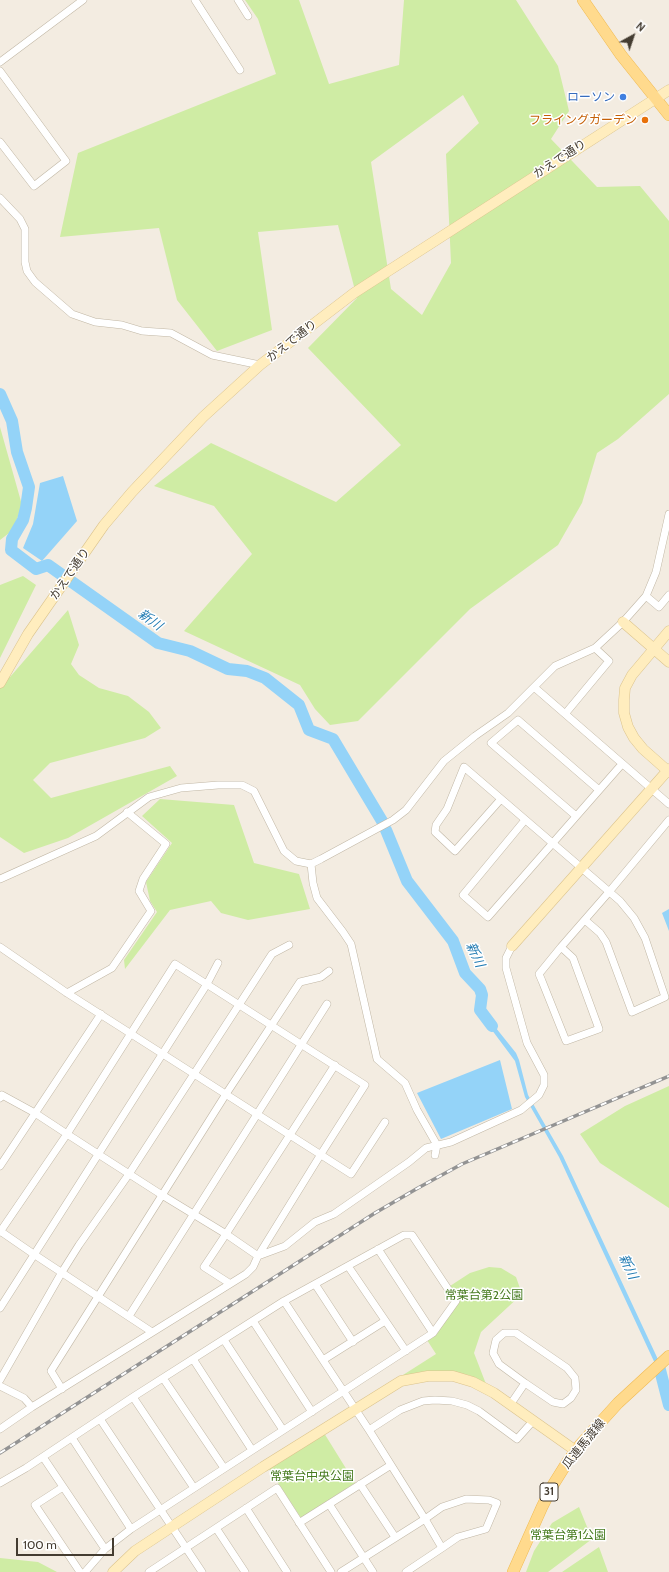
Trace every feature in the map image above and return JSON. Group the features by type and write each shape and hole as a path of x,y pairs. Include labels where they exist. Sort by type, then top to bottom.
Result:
{"main road":[{"path":"583,0 617,49 669,115"},
{"name":"瓜連馬渡線","path":"514,1572 532,1527 553,1485 576,1451 601,1421 629,1392 669,1356"}],"street":[{"path":"0,62 83,0"},
{"path":"196,0 240,70"},
{"path":"238,0 248,16"},
{"path":"0,71 66,162 34,186 0,142"},
{"name":"かえで通り","path":"0,683 24,640 104,525 132,492 203,417 260,365 354,293 669,90"},
{"path":"0,198 20,219 25,229 25,262 27,271 35,282 72,314 95,322 122,325 142,331 171,333 212,355 260,365"},
{"path":"0,879 96,836 149,797 182,788 242,785 254,791 284,851 296,861 311,864 393,820 406,810 444,761 475,736 508,713 555,666 595,648 623,622 646,596 656,572 669,515"},
{"path":"646,596 658,607 669,595"},
{"path":"623,622 669,662"},
{"path":"258,1256 285,1246 315,1222 334,1214 409,1162 426,1148 451,1142 521,1110 539,1095 544,1085 544,1075 527,1043 506,968 506,958 512,946 651,788 668,771 643,749 634,738 628,727 624,713 625,688 632,675 669,631"},
{"path":"565,714 609,661 595,648"},
{"path":"534,687 669,804"},
{"path":"576,816 490,742 518,720 599,790"},
{"path":"525,820 463,895 488,917 622,764"},
{"path":"501,799 455,851 435,832 436,824 447,809 464,767 620,901 634,918 645,938 665,997 632,1012 606,942 600,933 585,920"},
{"path":"67,993 112,968 151,911 139,891 143,879 166,844 127,812"},
{"path":"561,947 573,958 599,1029 566,1042 538,974 669,820"},
{"path":"311,864 313,883 317,898 351,944 377,1059 405,1083 417,1110 437,1145 435,1154"},
{"path":"0,1380 62,1272 240,1006 272,954 289,945"},
{"path":"0,947 67,993 352,1174 385,1122"},
{"path":"0,1308 207,984 218,963"},
{"path":"1,1428 246,1274 253,1267 258,1256 320,1154 365,1085 175,964 132,1034 67,1134 0,1231 152,1332"},
{"path":"62,1389 52,1371 97,1296 226,1094 300,982 321,976 329,971"},
{"path":"129,1316 259,1114 327,1004"},
{"path":"0,1166 101,1014"},
{"path":"229,1284 204,1267 334,1065"},
{"path":"0,1098 2,1095 36,1113 258,1256"},
{"path":"0,1483 43,1457 133,1397 284,1301 404,1235 412,1235 456,1301 432,1333 131,1529 105,1549 85,1572"},
{"path":"378,1250 432,1333"},
{"path":"348,1266 406,1351"},
{"path":"315,1284 353,1342"},
{"path":"284,1301 356,1409 442,1548"},
{"path":"253,1321 312,1412"},
{"path":"323,1360 385,1321"},
{"path":"504,1333 516,1333 568,1368 575,1378 576,1390 571,1398 563,1404 553,1402 525,1383 499,1364 493,1353 496,1340 504,1333"},
{"path":"224,1340 283,1430"},
{"path":"193,1359 252,1450"},
{"path":"113,1572 135,1551 172,1526 401,1381 428,1376 453,1376 473,1382 494,1393 576,1451"},
{"path":"163,1378 224,1468"},
{"path":"510,1405 525,1383"},
{"path":"0,1386 24,1398 32,1408"},
{"path":"133,1397 194,1488"},
{"path":"369,1430 406,1408 422,1401 435,1400 452,1401 467,1405 479,1412 516,1440 533,1421"},
{"path":"100,1419 202,1572"},
{"path":"72,1438 131,1529"},
{"path":"43,1457 105,1549"},
{"path":"299,1523 391,1465"},
{"path":"360,1484 395,1537"},
{"path":"63,1487 35,1505 80,1572"},
{"path":"149,1572 277,1488 331,1572"},
{"path":"341,1572 442,1507 466,1499 489,1500 498,1503 486,1530 458,1537 406,1572"},
{"path":"328,1504 373,1572"},
{"path":"246,1508 287,1572"},
{"path":"216,1528 245,1572"}],"green space":[{"path":"245,0 299,0 329,84 399,65 404,0 516,0 558,66 569,111 551,139 597,187 640,186 669,221 669,394 618,439 597,453 582,503 558,545 470,609 358,721 330,725 315,709 300,685 184,631 252,554 214,506 154,486 211,443 336,502 401,445 308,348 357,298 338,225 258,232 272,330 217,351 177,300 159,228 60,237 78,153 276,74 258,19","holes":["463,95 479,123 446,154 451,263 422,315 391,289 371,162"]},
{"path":"0,427 22,505 13,530 0,540"},
{"path":"23,576 36,585 0,658 0,585"},
{"path":"68,610 79,645 71,664 79,675 99,688 128,696 149,712 161,728 145,738 50,763 33,780 51,798 170,766 177,776 68,838 24,853 0,837 0,678 10,677"},
{"path":"160,799 234,805 254,863 299,874 310,909 248,920 221,913 211,901 170,910 125,969 124,960 157,912 150,901 146,882 172,843 142,816"},
{"path":"669,1086 669,1208 600,1163 580,1134 625,1106"},
{"name":"常葉台第2公園","path":"489,1267 501,1268 516,1277 522,1294 481,1332 474,1353 486,1384 469,1375 428,1372 403,1379 403,1375 436,1354 427,1340 436,1335 459,1301 450,1286 470,1273"},
{"name":"常葉台中央公園","path":"324,1433 355,1483 301,1518 269,1469"},
{"name":"常葉台第1公園","path":"579,1507 592,1539 548,1572 526,1572 534,1551 552,1523"},
{"path":"599,1547 608,1572 562,1572"},
{"path":"0,1558 38,1562 57,1572 0,1572"}],"water":[{"path":"63,476 77,521 42,561 23,548 33,524 40,483"},
{"path":"669,909 669,931 662,913"},
{"path":"484,1013 516,1053 528,1095 563,1156 662,1368 665,1380 661,1381 658,1370 559,1157 525,1097 515,1061 480,1014"},
{"path":"500,1060 512,1109 441,1139 417,1093"}],"waterway":[{"name":"新川","path":"0,394 12,421 17,452 29,487 23,520 12,539 11,550 36,569 48,565 158,643 190,651 228,669 247,671 265,678 299,705 309,730 333,739 382,821"},
{"name":"新川","path":"386,830 407,881 453,941 465,973 480,989 482,995 480,1010 492,1026"},
{"name":"新川","path":"659,1366 669,1405"}],"railway":[{"path":"0,1453 375,1213 418,1188 462,1164 669,1076"}],"place":[{"name":"ローソン","path":"623,97"},
{"name":"フライングガーデン","path":"645,120"}]}
